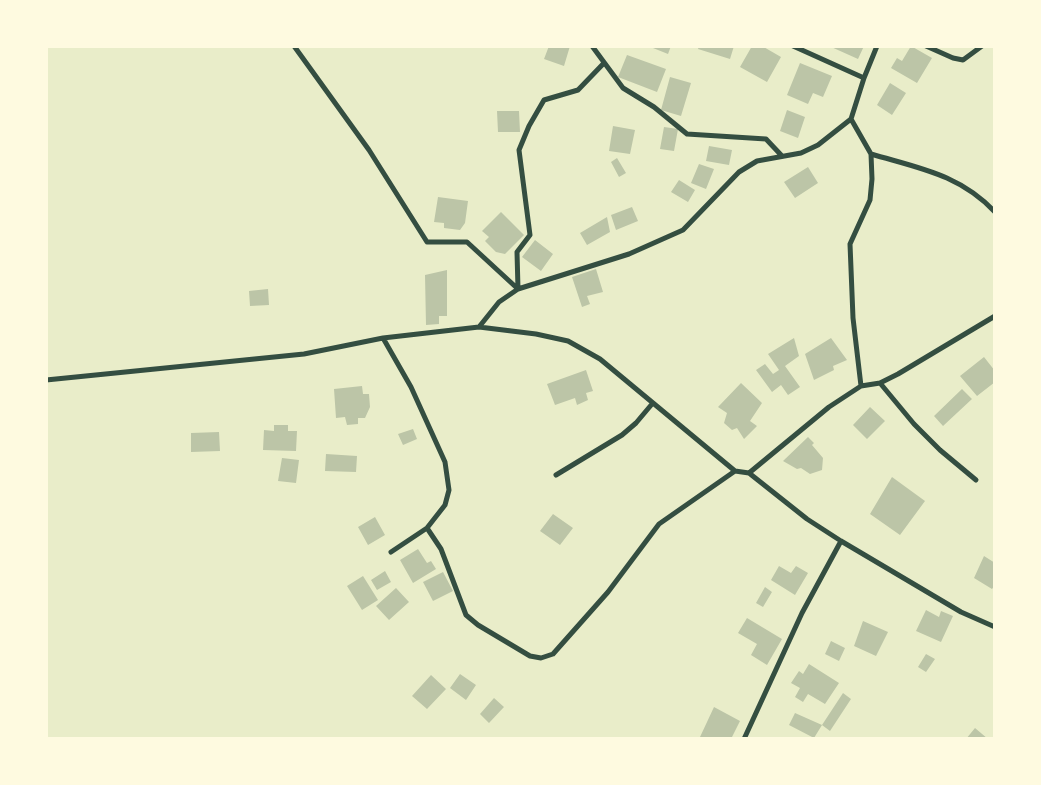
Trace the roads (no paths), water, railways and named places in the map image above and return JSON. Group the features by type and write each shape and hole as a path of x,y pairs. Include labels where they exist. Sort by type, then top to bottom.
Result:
{"street":[{"path":"294,46 370,150 427,242 468,242 518,289"},
{"path":"592,46 623,88 654,107 687,134 766,139 782,156"},
{"path":"793,46 864,78"},
{"path":"479,327 499,302 518,289 629,254 683,230 739,172 757,161 801,153 818,145 851,119 864,78 877,46"},
{"path":"926,46 953,58 963,60 982,46"},
{"path":"518,289 517,252 530,235 519,150 522,142 544,100 578,90 604,63"},
{"path":"851,119 871,154 872,179 870,200 850,244 852,318 862,386"},
{"path":"871,154 936,173 957,182 984,200 995,212"},
{"path":"749,473 828,407 862,386 880,383 898,374 995,316"},
{"path":"46,380 304,354 383,338 479,327 536,334 568,341 600,359 735,471 749,473 807,519 841,541 961,612 995,627"},
{"path":"383,338 411,387 446,462 449,490 445,505 427,528 391,552"},
{"path":"880,383 914,424 940,450 976,480"},
{"path":"556,475 636,424 652,404"},
{"path":"427,528 440,549 466,615 478,625 530,656 541,658 553,654 608,592 659,524 735,471"},
{"path":"744,739 802,613 841,541"}]}
